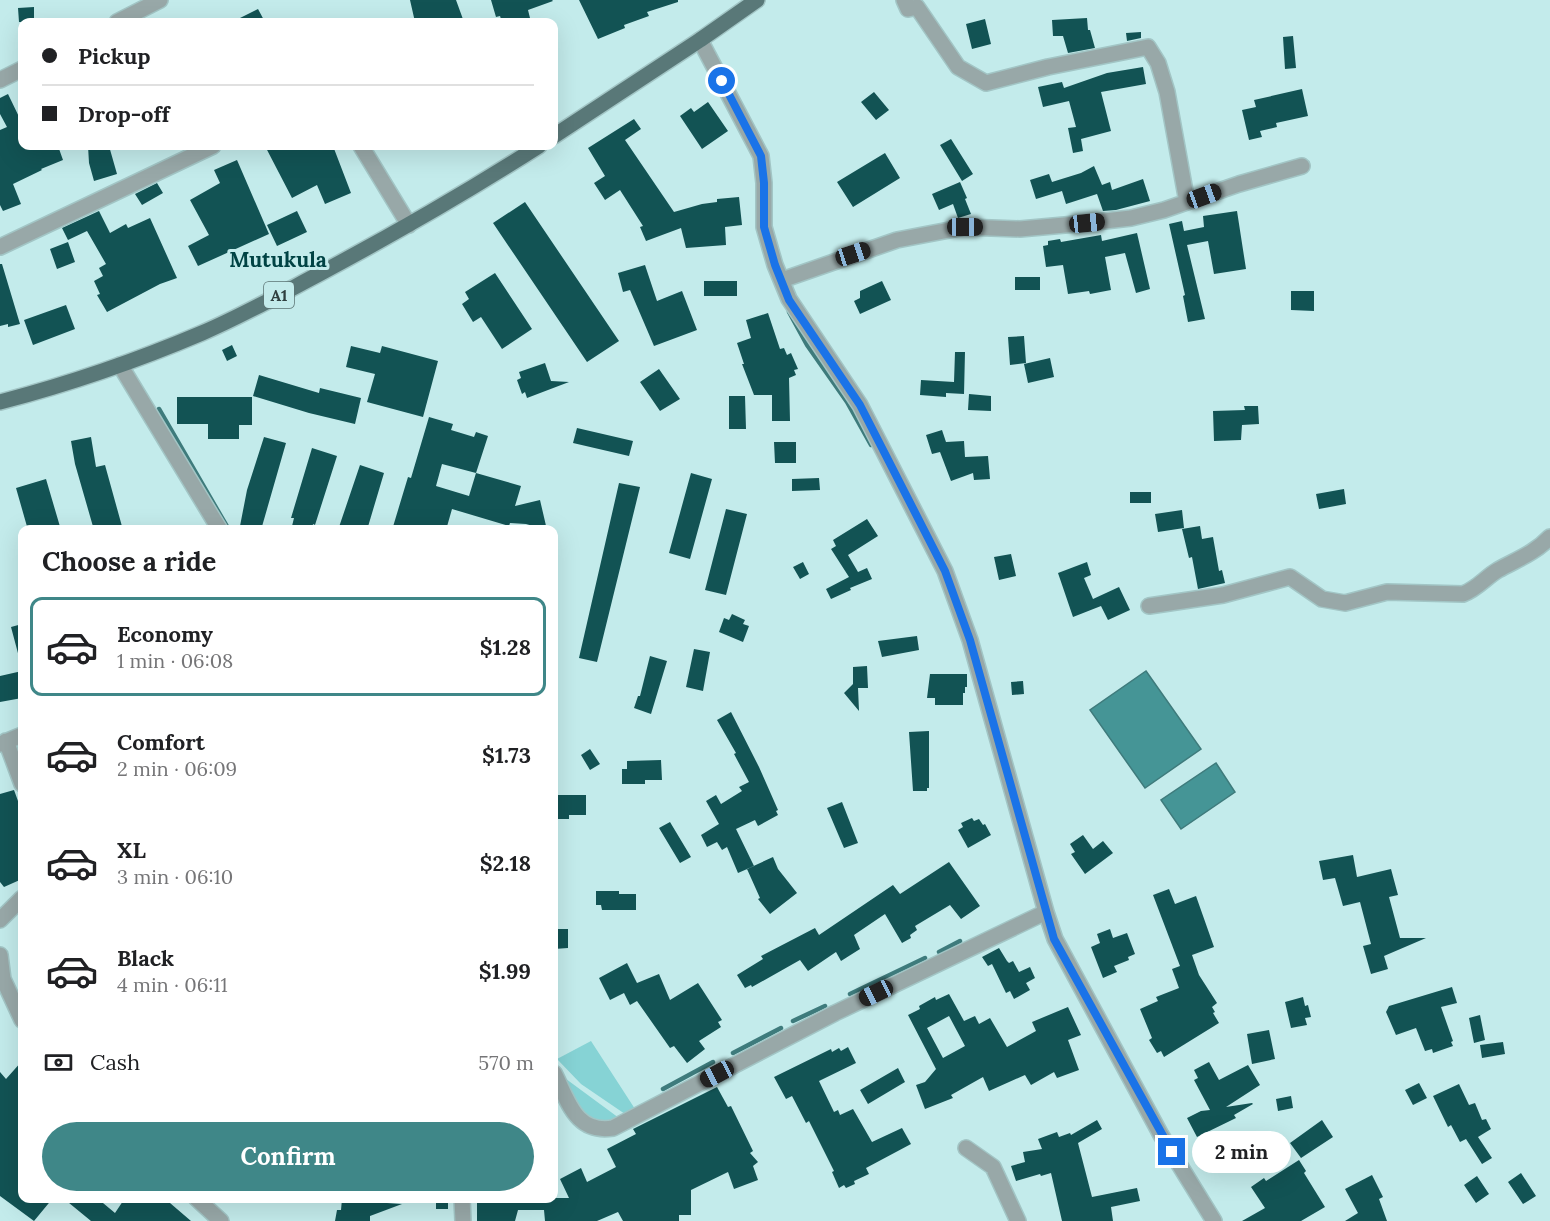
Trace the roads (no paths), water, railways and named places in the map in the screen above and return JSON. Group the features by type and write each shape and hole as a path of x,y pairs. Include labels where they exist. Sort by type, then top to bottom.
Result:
{"main road":[{"path":"558,133 757,0"},
{"name":"A1","path":"0,402 42,391 120,365 203,333 255,308 409,225 464,194 533,150"}],"street":[{"path":"125,18 160,0"},
{"path":"904,0 908,9 917,7 958,67 986,83 1048,67 1148,47 1158,63 1167,92 1187,202"},
{"path":"700,40 761,156 764,183 764,227 775,265 789,300 860,405 945,571 970,640 1054,939 1161,1134 1214,1221"},
{"path":"0,80 18,71"},
{"path":"0,248 205,150"},
{"path":"363,150 409,225"},
{"path":"782,279 897,240 965,227 1020,229 1109,220 1164,210 1239,184 1302,166"},
{"path":"120,365 217,525"},
{"path":"1149,606 1223,595 1290,577 1322,599 1345,603 1387,592 1463,594 1497,571 1524,558 1550,537"},
{"path":"18,737 3,743 18,775"},
{"path":"0,921 18,902"},
{"path":"558,1081 575,1115 582,1123 601,1130 613,1128 835,1013 1046,912"},
{"path":"0,955 3,979 18,1011"},
{"path":"966,1148 993,1167 1018,1221"},
{"path":"201,1203 221,1221"},
{"path":"462,1203 463,1221"}],"waterway":[{"path":"789,312 807,345 847,402 871,445"},
{"path":"159,409 226,525"},
{"path":"939,952 960,941"},
{"path":"850,994 925,958"},
{"path":"793,1021 825,1006"},
{"path":"733,1053 781,1028"},
{"path":"663,1089 713,1062"}],"district":[{"name":"Mutukula","path":"278,260"}]}
